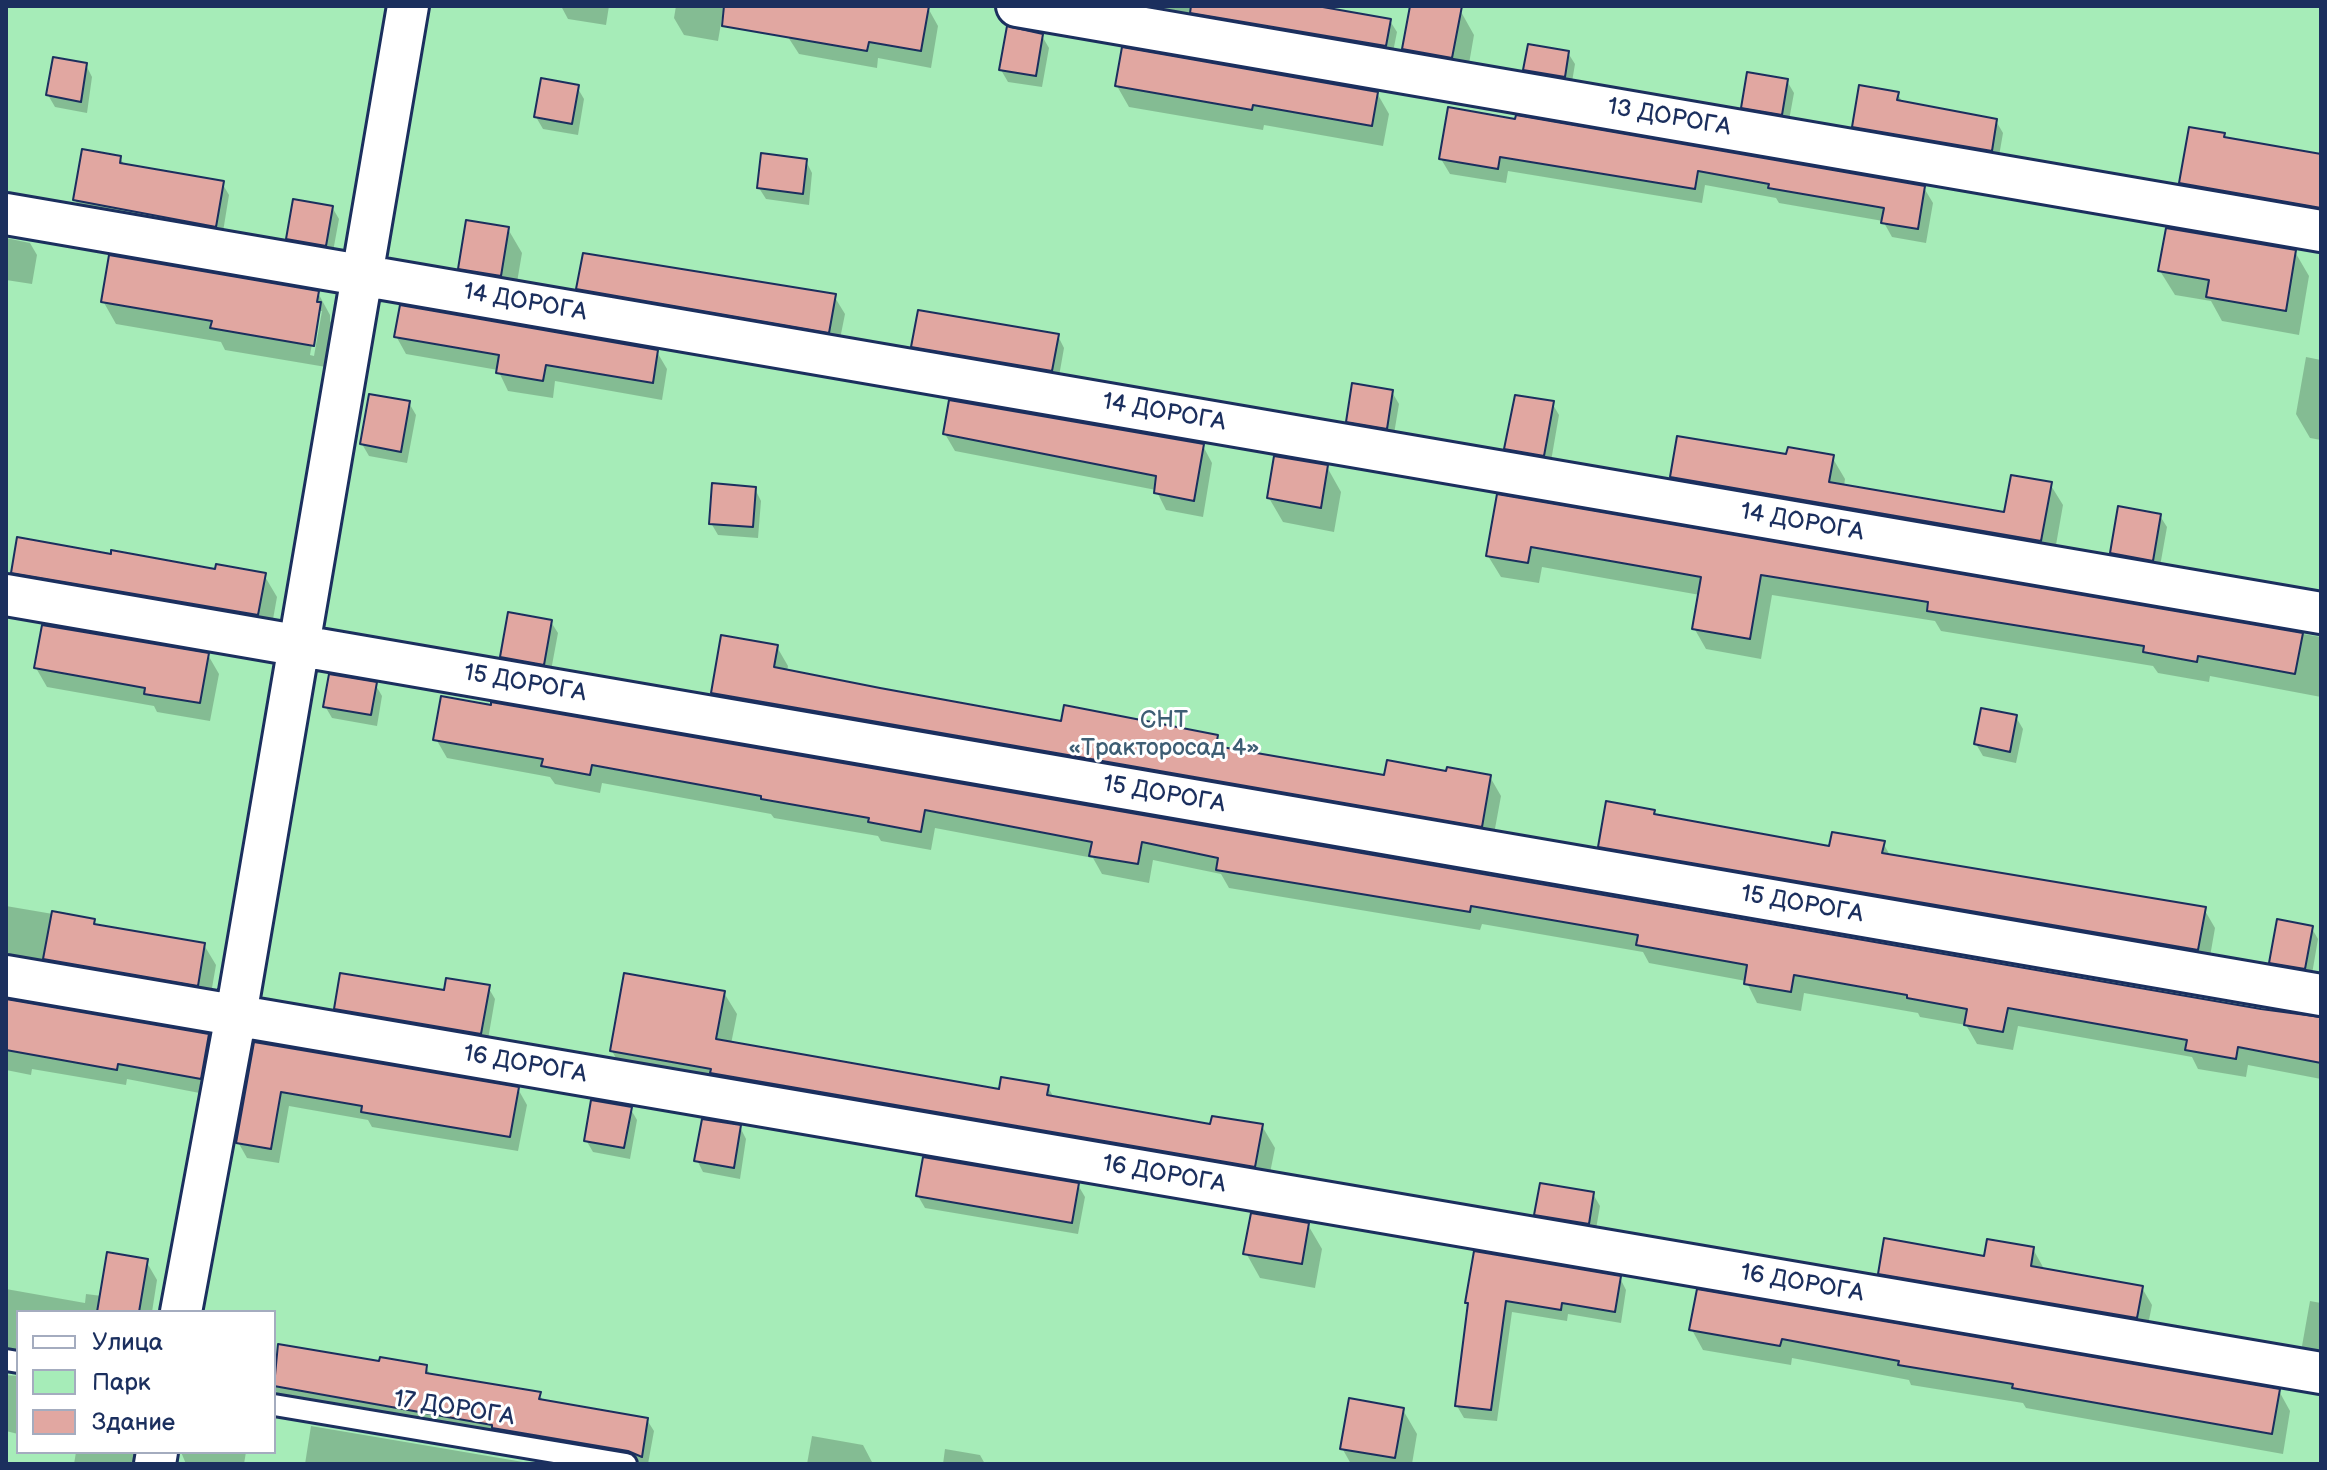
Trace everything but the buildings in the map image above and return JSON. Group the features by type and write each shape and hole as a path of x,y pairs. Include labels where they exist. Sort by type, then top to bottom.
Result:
{"street":[{"path":"181,1310 301,645 408,6"},
{"name":"13 ДОРОГА","path":"1017,6 2321,231"},
{"name":"14 ДОРОГА","path":"6,214 2321,613"},
{"name":"15 ДОРОГА","path":"6,595 2321,995"},
{"name":"16 ДОРОГА","path":"6,976 2321,1373"}],"lane":[{"name":"17 ДОРОГА","path":"276,1405 626,1464"}],"green space":[{"name":"СНТ «Тракторосад 4»","path":"6,6 2321,6 2321,1464 6,1464"}]}
